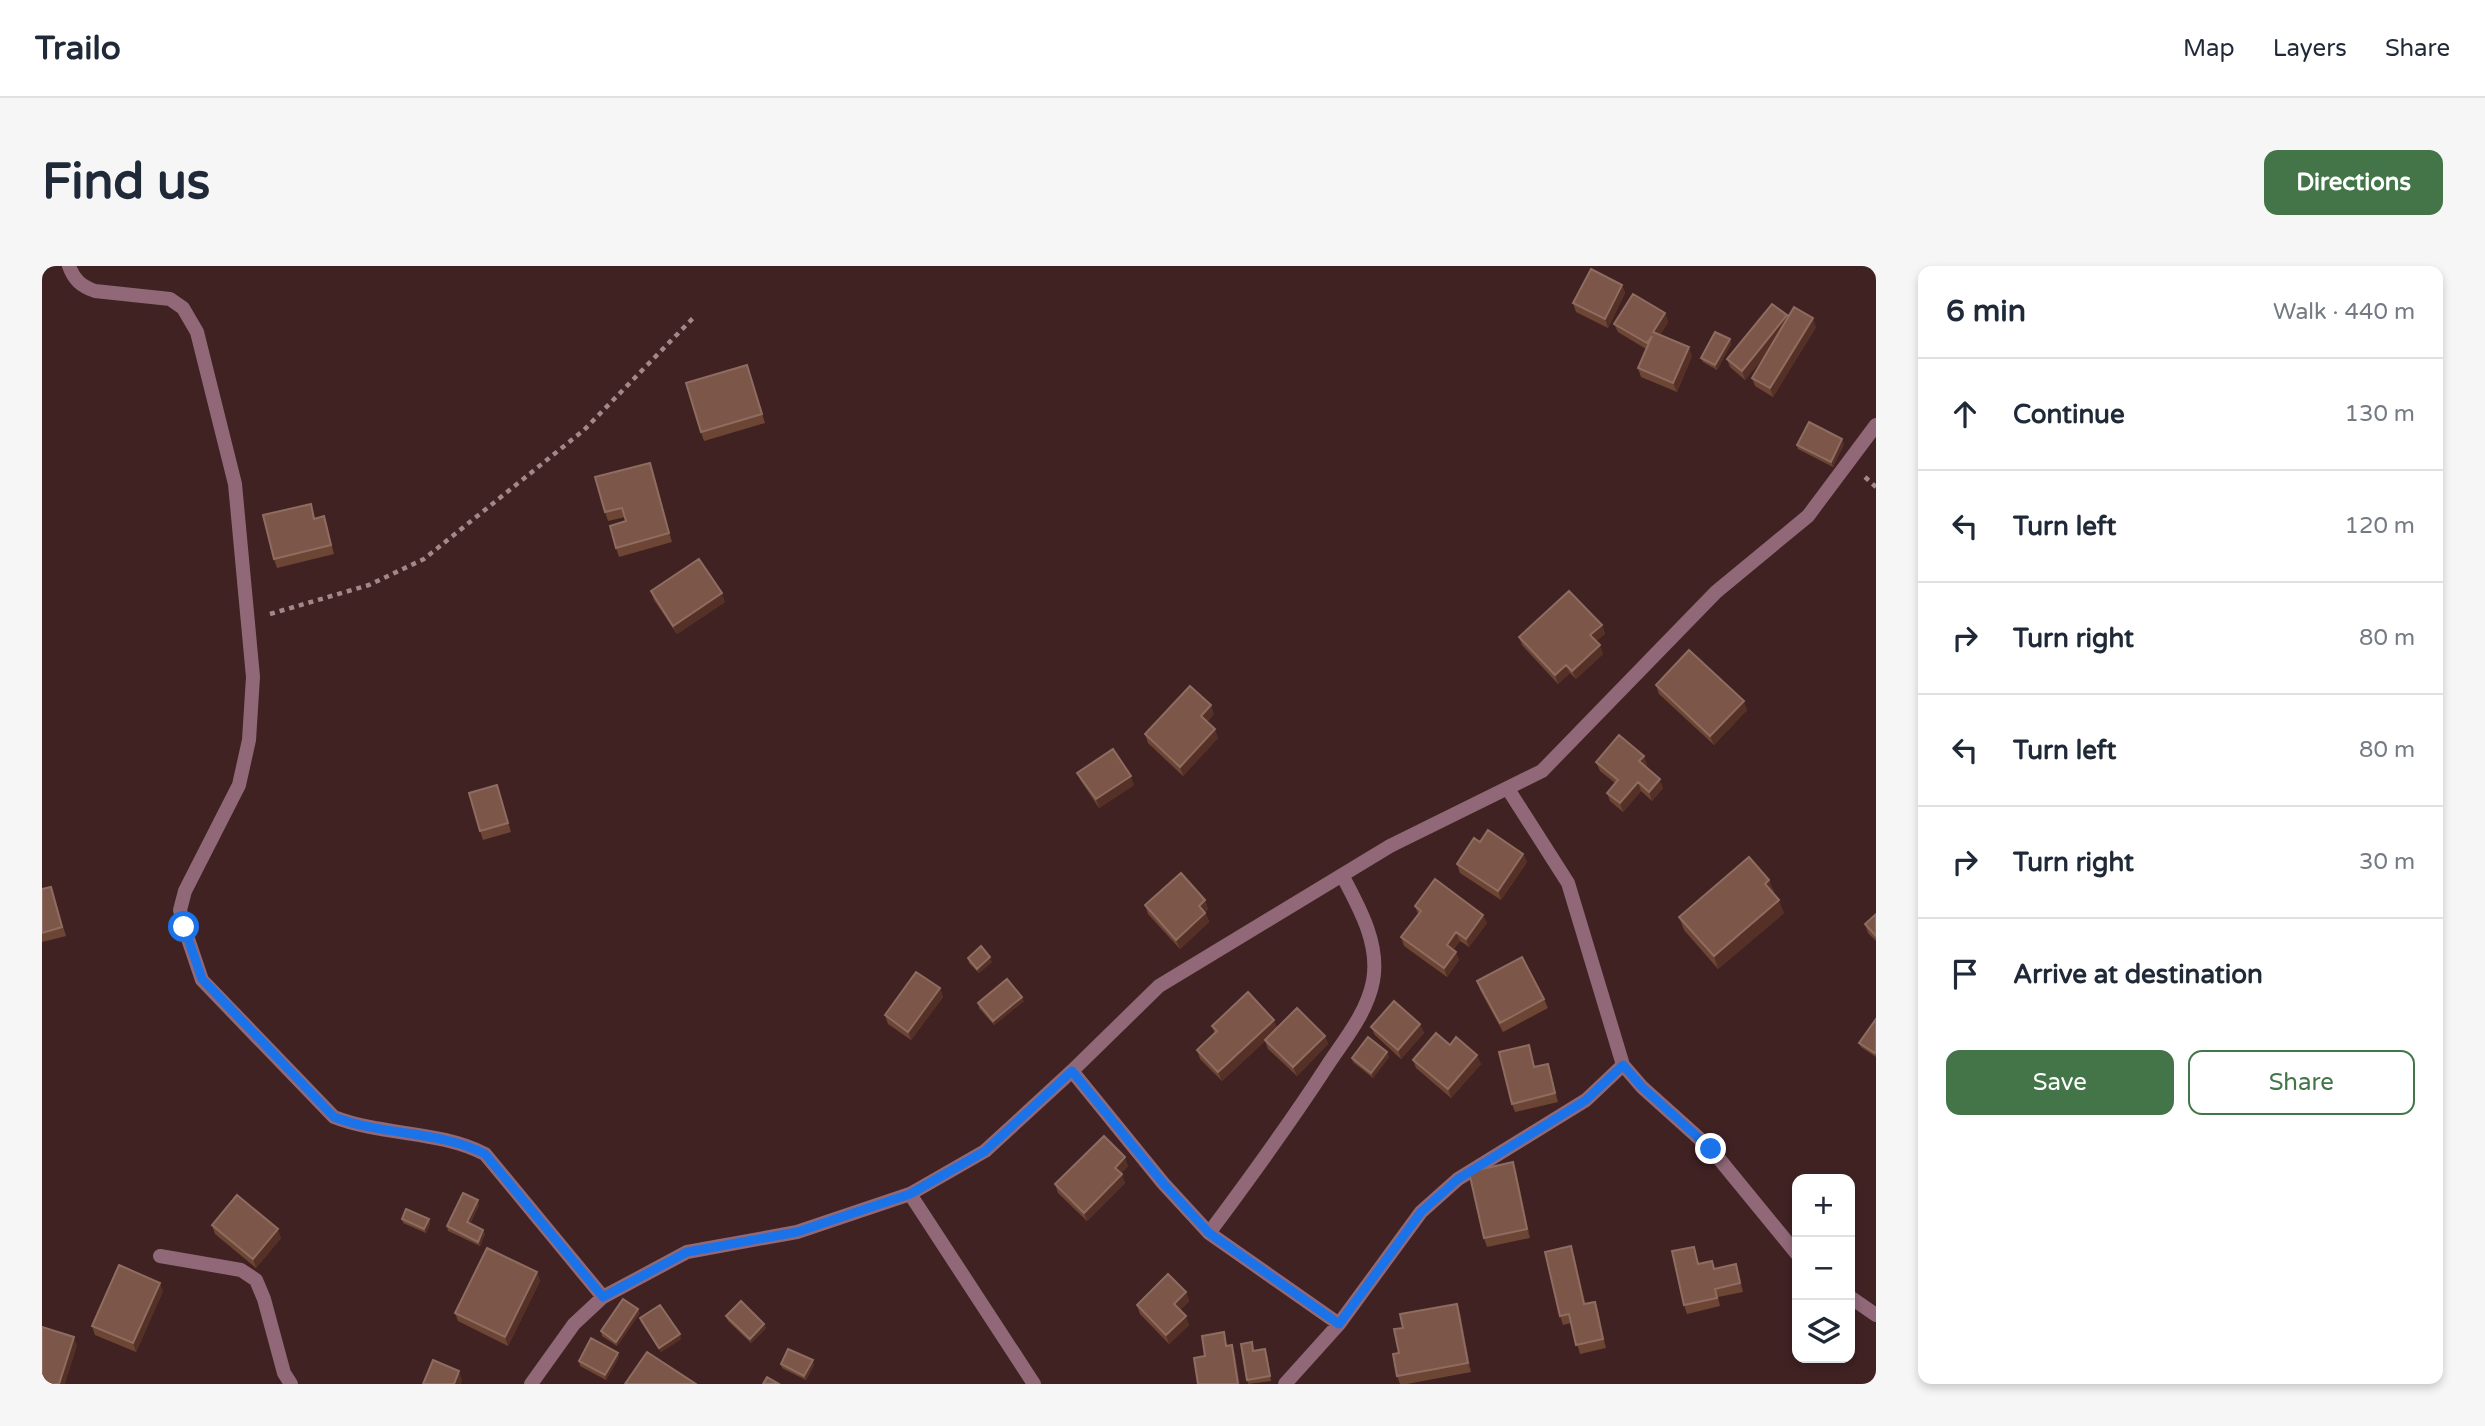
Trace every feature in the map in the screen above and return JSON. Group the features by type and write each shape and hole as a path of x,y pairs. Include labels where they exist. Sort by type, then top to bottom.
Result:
{"street":[{"path":"69,266 77,282 84,287 95,291 170,299 183,308 197,332 235,484 253,677 249,740 239,785 185,891 180,910 202,979 334,1117 356,1126 463,1143 485,1154 603,1297"},
{"path":"531,1384 574,1324 603,1297 687,1252 797,1232 910,1194 985,1151 1159,986 1390,846 1542,771 1716,592 1808,516 1876,425"},
{"path":"1508,789 1568,883 1623,1065 1642,1087 1711,1149 1792,1248"},
{"path":"1209,1233 1256,1170 1359,1018 1373,981 1370,937 1361,911 1342,875"},
{"path":"1285,1384 1339,1324 1421,1212 1458,1179 1586,1100 1623,1065"},
{"path":"1072,1071 1163,1183 1209,1233 1339,1324"},
{"path":"910,1194 1034,1384"},
{"path":"160,1256 241,1270 256,1280 264,1299 284,1373 291,1384"},
{"path":"1854,1300 1876,1315"}],"path":[{"path":"249,620 369,585 424,559 584,430 696,314"}],"building":[{"path":"1591,269 1622,285 1605,319 1573,303"},
{"path":"1633,294 1665,313 1653,332 1689,347 1673,383 1638,368 1652,336 1647,343 1614,324"},
{"path":"1772,304 1787,315 1742,371 1727,359"},
{"path":"1794,307 1813,318 1770,388 1752,378"},
{"path":"1715,332 1730,339 1715,365 1701,358"},
{"path":"747,365 762,414 701,432 686,383"},
{"path":"1809,422 1842,439 1831,462 1797,445"},
{"path":"650,463 669,533 616,548 610,526 626,521 622,508 605,512 595,477"},
{"path":"311,504 314,519 324,516 331,545 274,559 263,515"},
{"path":"699,559 722,593 673,626 651,591"},
{"path":"1569,591 1602,625 1590,635 1600,645 1572,671 1566,665 1555,675 1519,637"},
{"path":"1689,650 1744,701 1710,736 1656,685"},
{"path":"1190,686 1211,705 1201,716 1215,729 1180,767 1145,734"},
{"path":"1619,735 1644,756 1639,761 1660,779 1649,792 1638,782 1620,803 1607,793 1618,780 1596,762"},
{"path":"1113,749 1131,776 1096,799 1077,773"},
{"path":"497,785 508,823 480,831 469,793"},
{"path":"1488,830 1523,854 1498,891 1457,864 1474,838 1480,842"},
{"path":"1749,857 1769,880 1765,884 1779,900 1714,956 1679,917"},
{"path":"1181,873 1205,900 1199,906 1205,913 1176,940 1145,905"},
{"path":"1435,879 1483,915 1466,939 1456,932 1447,945 1456,952 1444,968 1401,937 1421,911 1415,906"},
{"path":"51,887 62,927 42,933 42,889"},
{"path":"1876,914 1876,936 1865,924"},
{"path":"981,946 990,957 977,969 968,958"},
{"path":"1522,957 1544,999 1500,1023 1477,981"},
{"path":"916,972 940,988 908,1032 885,1015"},
{"path":"1007,979 1022,997 993,1021 978,1003"},
{"path":"1248,992 1274,1020 1218,1072 1197,1050 1217,1031 1212,1026"},
{"path":"1394,1001 1420,1024 1398,1050 1371,1027"},
{"path":"1297,1008 1325,1036 1293,1067 1265,1040"},
{"path":"1876,1019 1876,1051 1875,1053 1859,1043"},
{"path":"1436,1033 1450,1045 1456,1037 1477,1055 1448,1089 1413,1060"},
{"path":"1368,1037 1387,1052 1371,1073 1352,1058"},
{"path":"1529,1045 1534,1067 1548,1064 1555,1093 1512,1104 1499,1052"},
{"path":"1104,1136 1125,1157 1115,1168 1122,1174 1084,1213 1055,1184"},
{"path":"1513,1162 1527,1229 1484,1238 1469,1172"},
{"path":"463,1193 478,1200 467,1222 483,1230 478,1242 447,1226"},
{"path":"237,1195 278,1229 253,1259 212,1225"},
{"path":"406,1209 429,1219 424,1229 402,1219"},
{"path":"1571,1246 1584,1304 1595,1302 1603,1339 1576,1345 1569,1314 1560,1316 1545,1252"},
{"path":"1694,1247 1698,1264 1712,1261 1714,1269 1736,1264 1740,1283 1715,1289 1717,1298 1684,1305 1672,1251"},
{"path":"487,1248 537,1272 505,1337 455,1313"},
{"path":"119,1265 160,1283 133,1343 92,1326"},
{"path":"1168,1274 1186,1292 1174,1304 1186,1316 1166,1335 1137,1305"},
{"path":"623,1299 638,1309 616,1342 601,1331"},
{"path":"741,1301 764,1324 750,1339 726,1316"},
{"path":"1457,1304 1468,1363 1397,1376 1393,1354 1399,1353 1394,1329 1403,1328 1400,1314"},
{"path":"660,1305 680,1334 659,1348 640,1318"},
{"path":"42,1327 74,1337 59,1384 42,1382"},
{"path":"1224,1332 1226,1346 1232,1345 1238,1384 1198,1384 1194,1358 1205,1356 1202,1336"},
{"path":"591,1338 618,1353 605,1375 579,1361"},
{"path":"1252,1342 1253,1351 1265,1349 1270,1376 1247,1380 1241,1344"},
{"path":"788,1349 813,1360 804,1376 781,1364"},
{"path":"647,1352 696,1384 625,1384"},
{"path":"433,1360 459,1371 454,1384 423,1384"},
{"path":"767,1377 779,1384 763,1384"}],"route":[{"path":"184,927 202,979 334,1117 356,1126 463,1143 485,1154 603,1297 687,1252 797,1232 910,1194 985,1151 1072,1071 1163,1183 1209,1233 1339,1324 1421,1212 1458,1179 1586,1100 1623,1065 1642,1087 1711,1149"}]}
